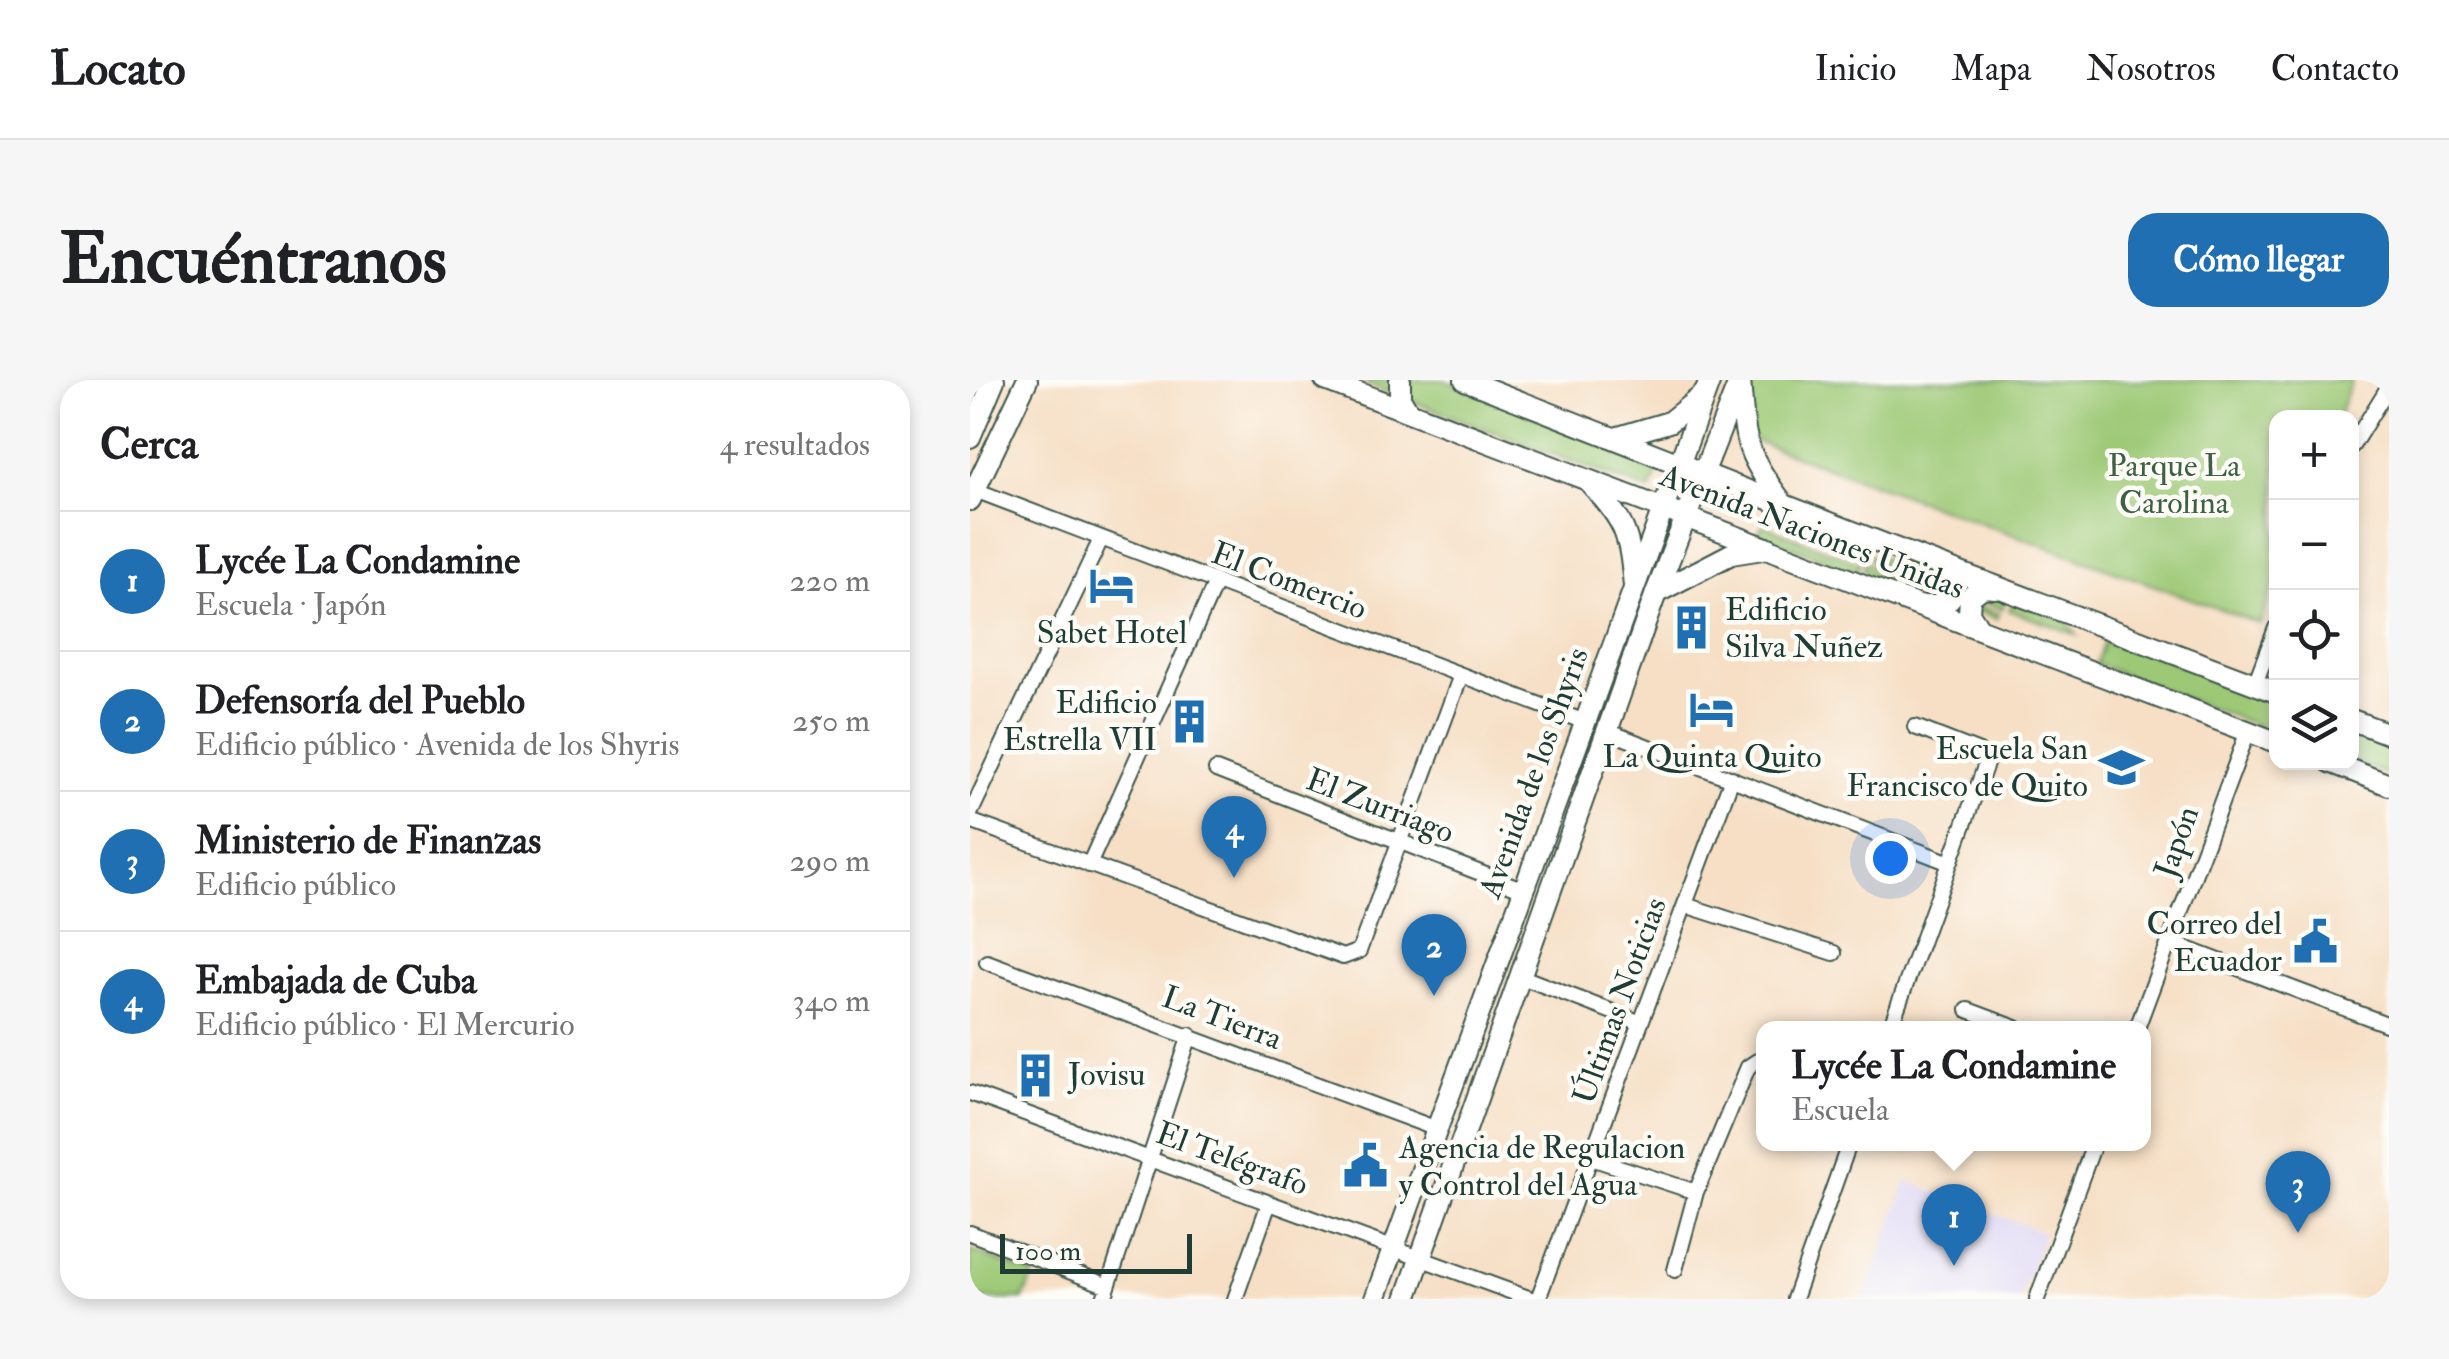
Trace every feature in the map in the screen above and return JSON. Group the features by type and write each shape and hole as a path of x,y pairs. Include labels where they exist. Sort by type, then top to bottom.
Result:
{"main road":[{"path":"970,437 994,380"},
{"name":"Avenida Naciones Unidas","path":"1325,380 1353,385 1408,411 2269,739"},
{"path":"1400,380 1400,398 1408,411"},
{"name":"Avenida Naciones Unidas","path":"1465,380 2269,689"},
{"path":"1740,380 1746,446 1782,503"},
{"name":"Avenida de los Shyris","path":"1406,1299 1656,593 1740,380"},
{"path":"972,495 1027,384"},
{"path":"1615,438 1669,422 1707,387"},
{"name":"Avenida de los Shyris","path":"1375,1299 1707,387"},
{"path":"1585,478 1619,515 1632,547 1634,586"},
{"path":"1656,593 1731,554 1771,548"},
{"path":"1914,603 1934,608 1943,606 1951,597 1952,578 1936,564"},
{"path":"1978,627 1968,613 1972,593 1983,587 2016,594"},
{"path":"2359,723 2389,734"},
{"path":"2351,770 2389,785"}],"street":[{"path":"2359,435 2389,386"},
{"name":"El Comercio","path":"972,495 1101,539 1585,722"},
{"path":"970,814 1101,539"},
{"path":"1089,865 1216,582"},
{"path":"2255,684 2269,647"},
{"path":"970,821 1343,957 1353,955 1359,951 1461,675"},
{"path":"1893,1021 1986,764 1979,752 1915,727"},
{"path":"1607,731 1950,862"},
{"name":"Japón","path":"2140,1021 2248,731"},
{"name":"El Zurriago","path":"1216,770 1524,890"},
{"name":"Últimas Noticias","path":"1535,1299 1732,778"},
{"path":"1685,904 1834,953"},
{"path":"2169,942 2389,1025"},
{"name":"La Tierra","path":"987,962 1437,1129"},
{"path":"1522,977 1642,1022"},
{"path":"1968,1010 1997,1021"},
{"path":"970,1233 1106,1292 1190,1035"},
{"path":"1675,1270 1696,1192 1748,1067 1756,1062"},
{"name":"El Telégrafo","path":"970,1092 1535,1299"},
{"path":"1794,1299 1847,1151"},
{"path":"2036,1299 2091,1151"},
{"path":"1591,1158 1696,1192"},
{"path":"1236,1299 1269,1202"}],"shaded area":[{"path":"1907,1181 2044,1233 2019,1299 1864,1299"}],"green space":[{"path":"1368,380 1444,380 1661,462 1650,491 1366,384"},
{"name":"Parque La Carolina","path":"1754,380 2352,380 2341,410 2269,410 2269,599 2260,624 1750,439 1748,393"},
{"path":"1762,525 1860,563 1857,572 1758,534"},
{"path":"1871,555 1922,567 2006,599 2002,609 1870,560"},
{"path":"1864,563 1999,614 1997,619 1939,596 1916,594 1863,572"},
{"path":"2013,601 2066,621 2077,635 2009,610"},
{"path":"2106,636 2269,698 2269,730 2096,664"},
{"path":"2359,733 2389,744 2389,775 2359,764"},
{"path":"970,1250 1034,1275 1023,1299 970,1299"}],"place":[{"name":"Sabet Hotel","path":"1112,585"},
{"name":"Edificio Silva Nuñez","path":"1692,628"},
{"name":"La Quinta Quito","path":"1712,709"},
{"name":"Edificio Estrella VII","path":"1190,721"},
{"name":"Escuela San Francisco de Quito","path":"2121,767"},
{"name":"Embajada de Cuba","path":"1234,878"},
{"name":"Correo del Ecuador","path":"2315,942"},
{"name":"Defensoría del Pueblo","path":"1434,996"},
{"name":"Jovisu","path":"1035,1075"},
{"name":"Agencia de Regulacion y Control del Agua","path":"1366,1166"},
{"name":"Ministerio de Finanzas","path":"2298,1233"},
{"name":"Lycée La Condamine","path":"1954,1266"}]}
